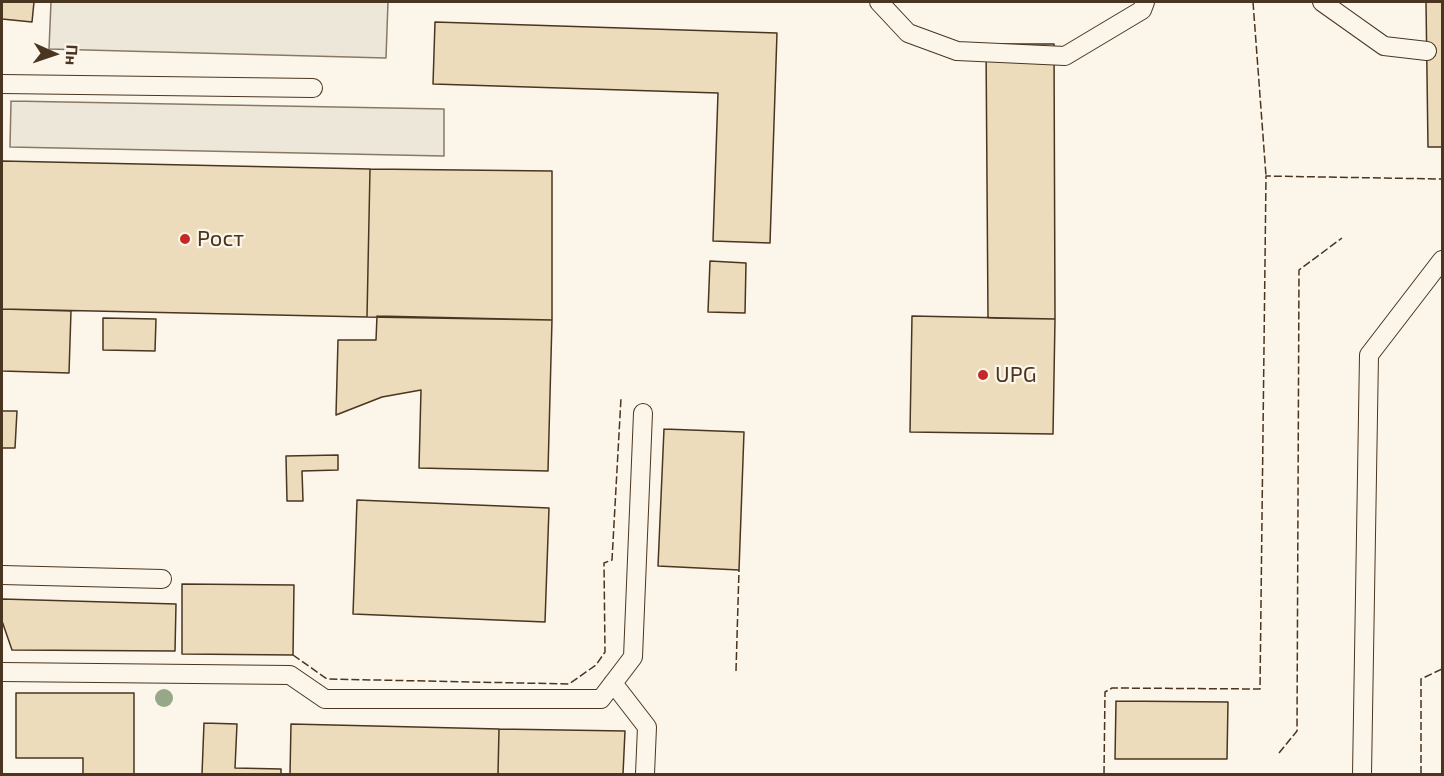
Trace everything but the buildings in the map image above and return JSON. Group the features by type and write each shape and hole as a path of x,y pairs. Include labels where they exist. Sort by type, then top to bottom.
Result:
{"lane":[{"path":"879,2 908,33 957,51 1065,56 1142,10 1145,2"},
{"path":"1322,2 1384,46 1427,51"},
{"path":"2,84 313,88"},
{"path":"1362,774 1369,355 1443,260"},
{"path":"2,672 290,675 325,699 601,699 633,657 643,413"},
{"path":"2,575 162,579"},
{"path":"613,682 647,727 645,774"}],"shaded area":[{"path":"51,2 388,2 386,58 49,49"},
{"path":"11,101 444,109 444,156 10,147"}],"fence":[{"path":"1253,2 1266,176"},
{"path":"1104,774 1105,692 1112,688 1260,689 1266,176 1442,179"},
{"path":"1279,753 1297,731 1299,270 1342,238"},
{"path":"293,655 327,679 569,684 596,665 605,652 604,563 612,560 621,398"},
{"path":"736,671 739,570"},
{"path":"1421,774 1421,679 1442,669"}],"place":[{"name":"Рост","path":"185,239"},
{"name":"UPG","path":"983,375"}]}
